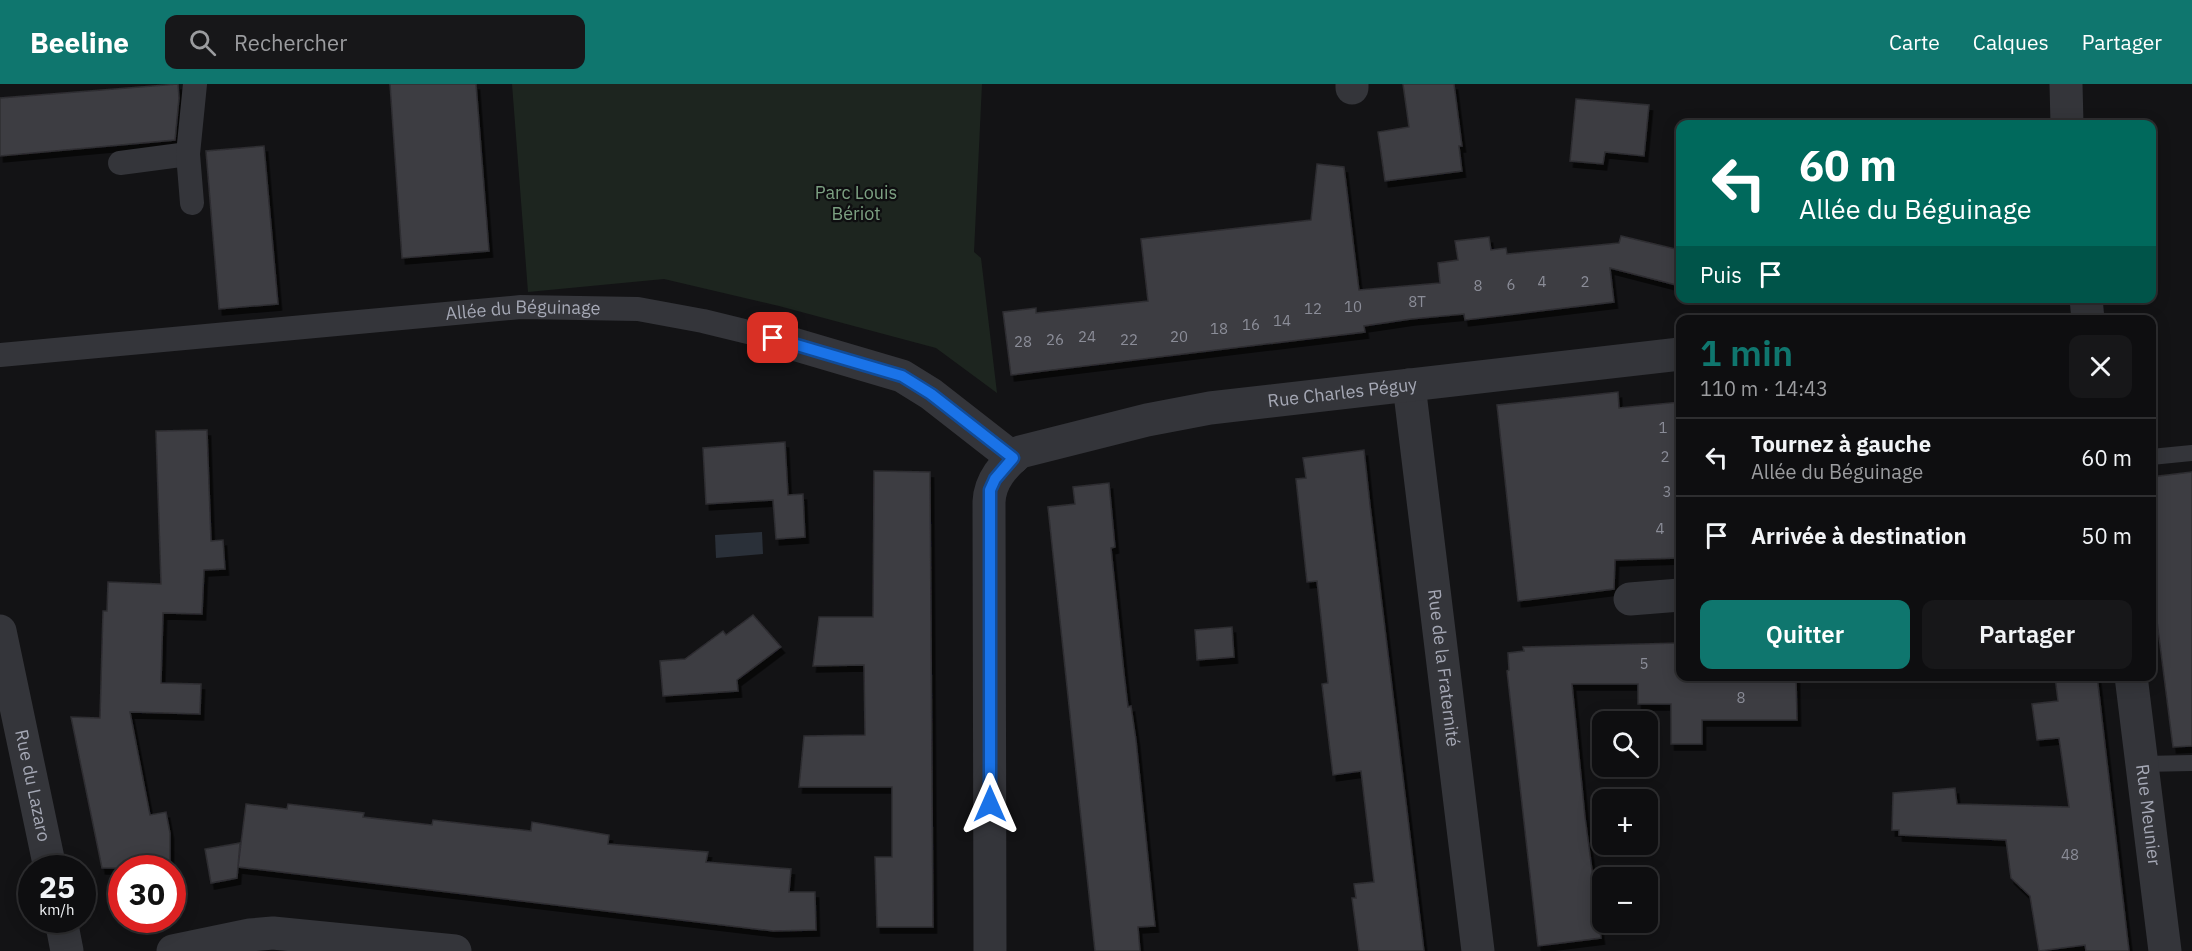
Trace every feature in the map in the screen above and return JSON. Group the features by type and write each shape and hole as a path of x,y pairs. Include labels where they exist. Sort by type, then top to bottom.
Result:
{"street":[{"path":"192,203 188,153 195,84"},
{"path":"2066,84 2067,120"},
{"path":"120,164 188,153"},
{"name":"Allée du Béguinage","path":"0,355 521,307 566,306 661,312 773,338 902,376 931,394 1013,458"},
{"name":"Rue Charles Péguy","path":"1013,458 1020,452 1179,414 1676,354"},
{"name":"Rue de la Fraternité","path":"1409,385 1478,951"},
{"path":"990,951 989,502 990,490 995,479 1013,458"},
{"path":"1630,598 1676,595"},
{"name":"Rue du Lazaro","path":"0,631 47,855"},
{"name":"Rue Meunier","path":"2132,681 2165,951"},
{"path":"64,933 67,951"},
{"path":"174,951 250,935 273,933 455,951"}],"lane":[{"path":"2156,457 2192,453"},
{"path":"2142,764 2192,763"}],"green space":[{"name":"Parc Louis Bériot","path":"512,84 982,84 974,252 981,258 997,393 936,348 779,306 664,279 528,292"}],"shaded area":[{"path":"762,532 763,554 716,558 715,535"}],"building":[{"path":"178,84 175,140 0,156 0,98"},
{"path":"390,84 476,84 489,251 402,258"},
{"path":"1403,84 1454,84 1462,146 1459,146 1462,171 1385,181 1378,132 1409,127"},
{"path":"1576,99 1649,105 1644,156 1605,152 1603,164 1570,161"},
{"path":"264,146 278,304 219,309 206,151"},
{"path":"1317,164 1344,167 1359,290 1440,283 1438,263 1458,260 1455,241 1489,237 1491,250 1506,248 1507,254 1619,243 1621,236 1676,249 1676,285 1610,268 1614,302 1465,320 1464,314 1411,319 1364,326 1365,332 1011,375 1003,312 1036,308 1036,313 1148,301 1141,239 1311,220"},
{"path":"1618,392 1619,408 1676,402 1676,558 1615,560 1614,589 1518,601 1497,405"},
{"path":"207,430 211,541 223,540 225,569 204,570 202,614 163,613 161,683 201,684 200,714 130,712 150,815 166,812 170,833 170,855 108,855 108,868 102,868 71,717 100,718 103,611 107,611 108,582 161,584 156,431"},
{"path":"785,442 788,495 803,494 805,537 776,539 773,500 706,504 703,448"},
{"path":"1364,450 1424,951 1359,951 1352,898 1356,898 1354,884 1374,882 1361,771 1333,775 1322,684 1328,683 1317,581 1307,582 1296,479 1306,478 1303,458"},
{"path":"874,471 930,472 933,927 877,927 875,857 892,857 892,787 799,787 804,736 865,735 864,665 813,666 819,617 873,617"},
{"path":"2192,472 2192,746 2173,747 2156,613 2156,476"},
{"path":"1109,483 1115,547 1111,548 1128,707 1131,706 1136,740 1155,926 1138,927 1140,951 1095,951 1048,507 1075,504 1073,487"},
{"path":"753,615 781,647 737,680 738,691 663,696 660,661 685,659 723,631 726,635"},
{"path":"1232,627 1234,657 1197,660 1195,630"},
{"path":"1676,643 1676,681 1796,681 1797,720 1702,720 1702,744 1671,744 1671,704 1638,704 1638,684 1572,684 1592,870 1592,933 1600,933 1601,938 1538,946 1507,671 1509,670 1508,653 1524,651 1523,647"},
{"path":"2056,681 2098,681 2129,951 2086,951 2085,945 2039,951 2030,896 2011,878 2006,840 1899,835 1899,830 1892,830 1893,793 1955,788 1957,804 2069,807 2059,738 2037,740 2032,704 2058,701"},
{"path":"246,804 287,809 288,804 364,813 363,817 432,825 433,820 531,831 532,822 609,835 608,844 708,852 706,862 791,869 789,892 815,892 816,930 773,931 238,867"},
{"path":"240,843 237,878 211,883 205,849"}],"route":[{"path":"773,338 887,369 902,376 931,394 1013,458 995,479 990,490 990,804"}]}
